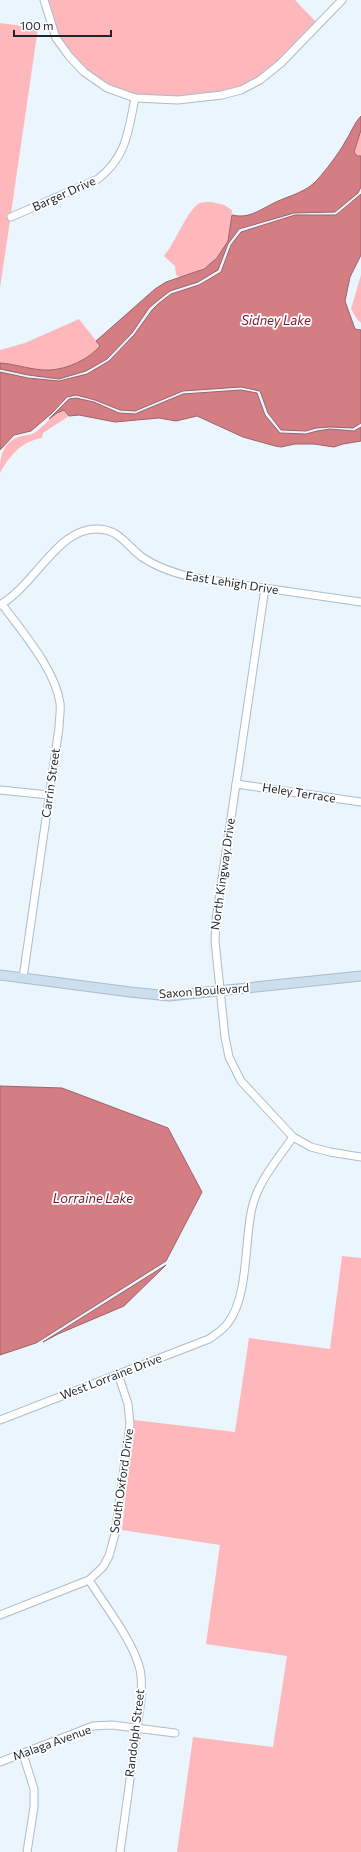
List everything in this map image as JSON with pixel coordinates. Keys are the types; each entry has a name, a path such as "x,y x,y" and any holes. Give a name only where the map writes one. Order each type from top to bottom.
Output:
{"main road":[{"name":"Saxon Boulevard","path":"0,974 157,995 220,991 361,976"}],"street":[{"path":"44,0 56,38 69,56 84,72 107,88 135,98 178,100 222,95 248,87 260,80 281,63 342,0"},
{"name":"Barger Drive","path":"11,217 98,180 110,170 119,158 127,138 135,98"},
{"name":"East Lehigh Drive","path":"1,604 16,592 62,543 76,533 89,529 102,530 114,534 142,557 176,574 361,602"},
{"name":"North Kingway Drive","path":"265,588 214,942 225,1037 229,1057 241,1082 293,1137 311,1147 361,1157"},
{"name":"Carrin Street","path":"1,604 50,672 60,704 59,728 23,978"},
{"name":"Heley Terrace","path":"236,784 361,802"},
{"path":"0,790 49,795"},
{"name":"West Lorraine Drive","path":"0,1420 209,1339 220,1331 228,1323 235,1312 240,1297 252,1208 258,1191 269,1171 293,1137"},
{"name":"South Oxford Drive","path":"89,1580 103,1567 110,1556 115,1534 130,1424 128,1404 118,1374"},
{"path":"0,1615 89,1580"},
{"name":"Randolph Street","path":"89,1580 134,1652 140,1667 142,1679 141,1700 120,1852"},
{"name":"Malaga Avenue","path":"0,1762 93,1726 112,1724 137,1726 175,1733"},
{"path":"23,1754 34,1789 34,1807 27,1852"}],"shaded area":[{"path":"48,0 295,0 316,22 273,67 249,82 234,88 210,93 149,97 123,92 112,87 82,66 66,47 60,37 54,24"},
{"path":"0,23 38,28 11,213 6,215 10,221 0,288"},
{"path":"361,130 361,156 357,156 354,152"},
{"path":"211,202 224,205 232,210 230,235 226,246 216,259 203,269 180,277 176,275 175,266 164,256 194,208 199,203"},
{"path":"361,275 361,323 351,309"},
{"path":"79,319 100,346 84,359 64,368 50,370 0,363 0,350 25,343"},
{"path":"64,410 69,416 43,433 42,438 28,442 17,450 0,473 2,453 11,441 18,437 34,433 55,415"},
{"path":"342,1256 361,1258 361,1852 177,1852 193,1737 273,1747 287,1656 206,1644 220,1545 122,1530 134,1420 235,1432 249,1338 330,1349"}],"water":[{"path":"361,116 361,130 354,152 357,156 361,156 361,187 358,193 335,212 294,213 239,229 228,244 218,270 198,282 170,291 149,308 132,333 107,359 86,371 59,379 28,375 0,369 0,363 37,369 50,370 64,368 90,355 100,346 96,341 155,289 166,282 204,269 217,258 228,241 232,215 243,216 253,214 313,184 335,158"},
{"name":"Sidney Lake","path":"361,194 361,255 350,277 345,301 355,329 361,330 361,423 353,428 330,427 316,428 306,431 281,430 268,413 260,391 241,387 183,391 135,411 120,410 95,400 76,395 67,397 52,413 31,431 14,435 0,450 0,372 28,378 59,381 87,374 109,361 134,335 152,310 171,294 199,285 221,272 231,245 241,232 295,215 336,215"},
{"path":"241,390 257,393 265,415 280,433 306,434 330,429 354,431 361,427 361,441 334,447 314,444 295,444 281,447 243,437 197,416 176,421 159,418 115,422 79,415 69,416 64,410 49,419 69,399 76,398 94,402 119,413 135,414 183,394"},
{"name":"Lorraine Lake","path":"0,1086 62,1088 168,1128 202,1192 166,1261 36,1343 0,1355"},
{"path":"166,1265 124,1306 58,1334 43,1342"}]}
